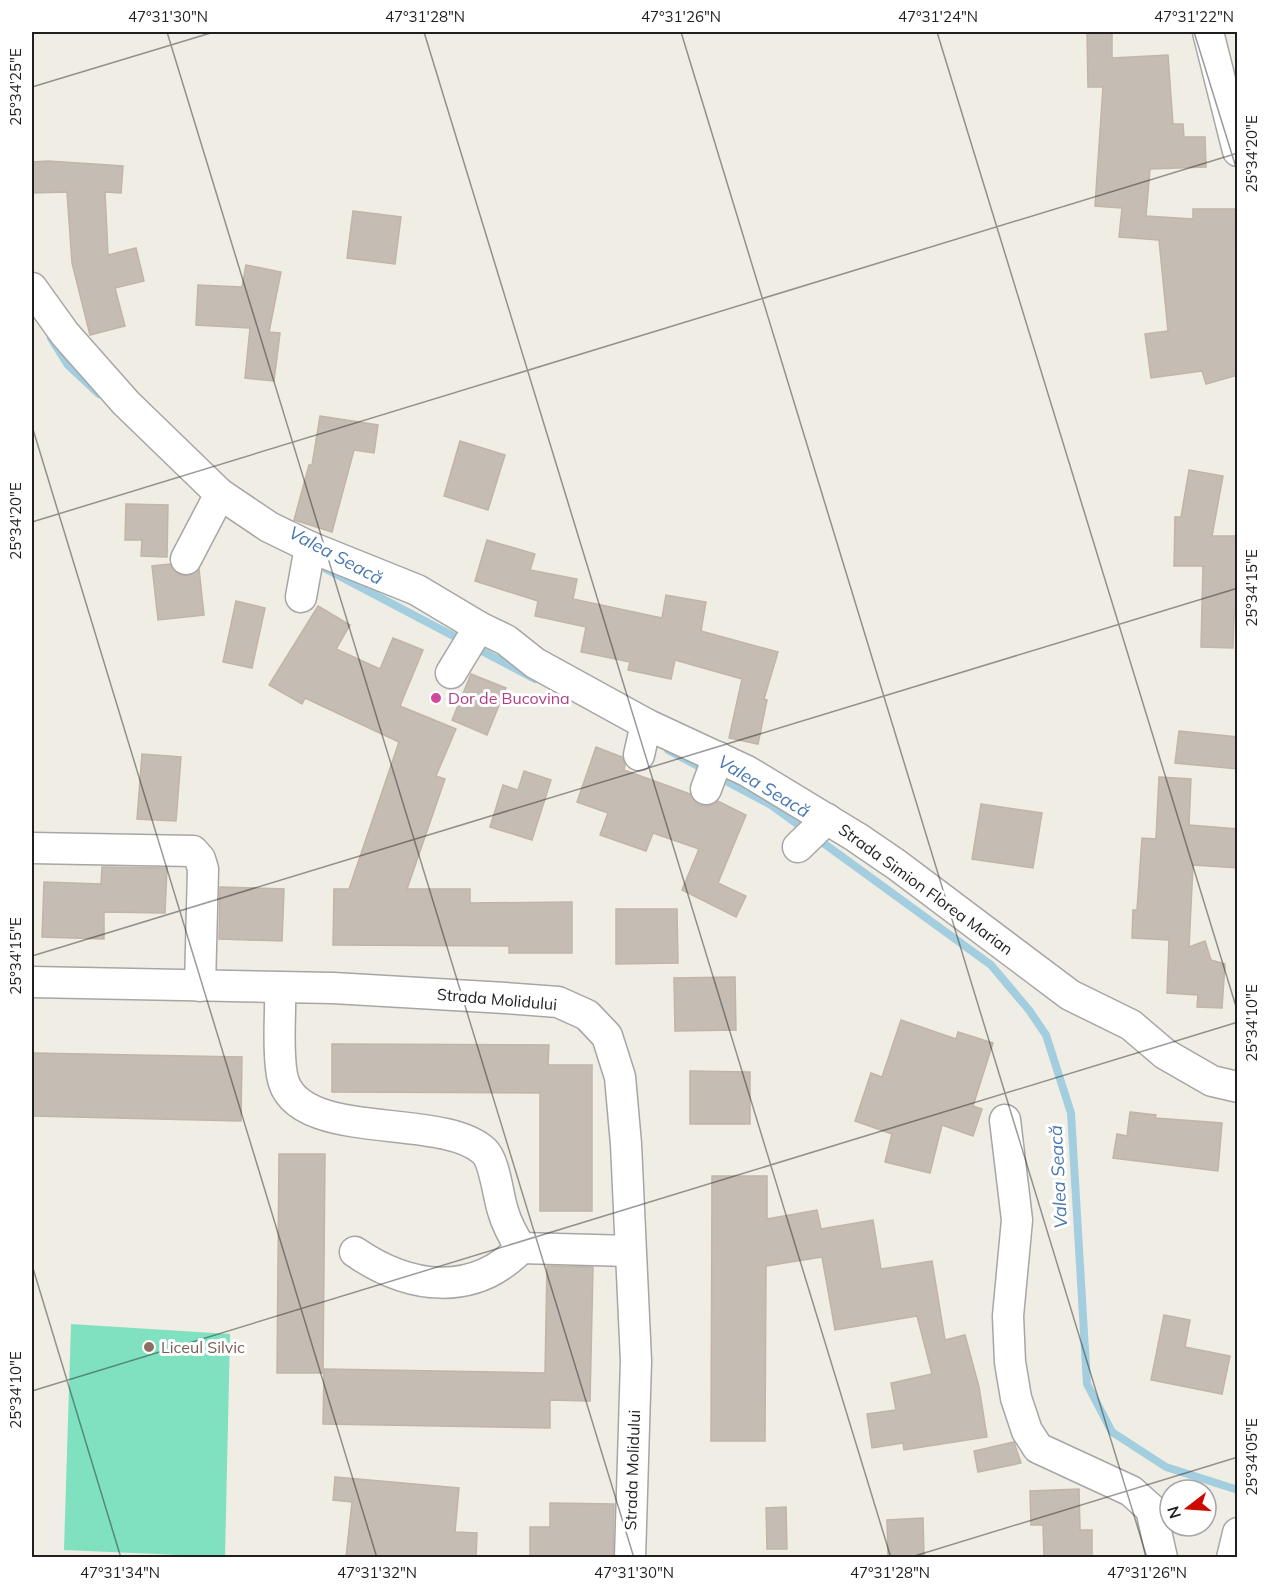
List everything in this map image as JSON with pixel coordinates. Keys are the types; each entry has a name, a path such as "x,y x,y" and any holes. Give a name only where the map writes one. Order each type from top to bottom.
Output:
{"street":[{"path":"1208,32 1238,151"},
{"name":"Strada Simion Florea Marian","path":"32,288 65,334 216,502 310,547 417,590 466,648 506,640 535,663 646,724 718,757 814,832 897,865 1070,995 1131,1025 1165,1054 1212,1081 1238,1086"},
{"path":"186,559 216,502"},
{"path":"301,597 310,547"},
{"path":"639,755 646,724"},
{"path":"706,789 718,757"},
{"path":"32,848 193,851 200,859 203,869 200,986"},
{"name":"Strada Molidului","path":"32,982 333,988 516,998 558,1002 587,1015 607,1036 620,1077 636,1361 630,1557"},
{"path":"280,988 282,1076 289,1093 305,1108 359,1122 445,1133 473,1143 486,1152 509,1230 521,1248"},
{"path":"1005,1120 1017,1221 1008,1316 1010,1362 1016,1398 1027,1431 1038,1448 1131,1491 1151,1509 1162,1557"},
{"path":"356,1252 376,1266 398,1276 450,1284 479,1277 506,1263 521,1248 630,1251"}],"green space":[{"path":"71,1324 230,1334 225,1557 64,1550"}],"building":[{"path":"1087,32 1112,32 1112,58 1168,55 1173,124 1183,124 1184,137 1205,137 1206,167 1150,169 1146,216 1193,219 1193,209 1235,209 1238,375 1206,384 1202,371 1151,378 1145,334 1168,331 1159,240 1119,237 1122,208 1095,206 1103,87 1088,87"},
{"path":"32,162 123,166 121,193 105,192 108,255 136,248 144,281 115,288 125,326 90,335 72,263 67,192 32,193"},
{"path":"353,211 401,217 395,264 347,258"},
{"path":"246,265 281,272 269,332 280,333 274,381 245,378 250,328 196,325 198,285 242,287"},
{"path":"320,416 378,425 374,453 354,450 332,532 294,520 309,465 312,465"},
{"path":"460,441 505,455 488,510 444,496"},
{"path":"1189,470 1223,476 1212,536 1238,536 1238,616 1234,616 1233,648 1201,647 1203,566 1174,566 1175,517 1181,517"},
{"path":"126,504 168,505 167,557 141,556 142,540 125,540"},
{"path":"487,540 535,554 530,570 577,579 573,599 662,618 666,595 706,602 701,631 778,652 764,699 767,700 758,744 729,738 742,679 675,660 671,679 628,670 630,662 581,652 586,627 535,616 538,601 475,581"},
{"path":"170,564 178,574 186,576 199,569 204,615 158,620 152,566"},
{"path":"236,601 265,608 252,668 223,662"},
{"path":"318,606 350,625 336,649 380,669 393,638 423,650 400,706 456,729 436,776 445,779 407,889 470,889 470,903 572,902 572,953 509,953 509,946 333,945 334,889 349,889 399,742 305,698 302,704 269,685"},
{"path":"471,674 506,688 487,735 452,720"},
{"path":"1179,731 1238,737 1238,769 1175,763"},
{"path":"596,747 622,757 624,770 690,794 699,805 709,806 718,801 746,815 718,883 746,896 736,917 682,890 699,849 653,833 646,851 600,835 608,813 577,802"},
{"path":"142,754 181,757 176,821 137,819"},
{"path":"524,771 551,780 532,840 490,827 503,785 518,790"},
{"path":"1159,777 1191,779 1189,825 1238,829 1238,868 1193,865 1189,947 1205,941 1211,960 1225,964 1222,1008 1197,1007 1198,995 1167,993 1169,940 1132,938 1133,910 1137,910 1142,838 1156,839"},
{"path":"981,804 1042,813 1033,868 972,859"},
{"path":"102,867 167,868 165,913 104,912 104,939 42,937 44,882 101,884"},
{"path":"220,887 284,889 282,941 219,939"},
{"path":"616,909 677,909 678,963 616,964"},
{"path":"735,977 736,1030 675,1031 674,978"},
{"path":"901,1020 956,1039 958,1032 993,1043 973,1106 982,1109 973,1136 942,1125 930,1173 885,1162 892,1134 855,1121 871,1073 882,1077"},
{"path":"332,1044 549,1045 548,1065 592,1065 592,1211 540,1211 540,1093 332,1092"},
{"path":"32,1053 242,1057 241,1121 32,1116"},
{"path":"690,1071 750,1072 750,1124 690,1124"},
{"path":"1130,1112 1156,1115 1155,1118 1222,1123 1218,1171 1113,1158 1117,1134 1127,1136"},
{"path":"279,1154 325,1154 323,1373 277,1373"},
{"path":"712,1176 767,1176 767,1219 817,1210 821,1229 873,1220 881,1269 932,1261 945,1340 965,1335 979,1387 987,1437 904,1450 903,1443 872,1448 867,1414 896,1410 891,1383 932,1374 917,1316 835,1330 822,1257 766,1266 765,1441 711,1441"},
{"path":"547,1266 593,1267 590,1401 550,1400 550,1428 323,1424 324,1369 545,1373"},
{"path":"1164,1315 1190,1320 1185,1347 1230,1356 1222,1394 1151,1380"},
{"path":"1014,1442 1021,1463 978,1472 974,1451"},
{"path":"335,1477 459,1488 455,1532 477,1533 476,1557 346,1557 352,1502 333,1500"},
{"path":"1079,1489 1080,1530 1092,1530 1092,1557 1044,1557 1043,1525 1031,1525 1030,1491"},
{"path":"550,1503 614,1504 613,1557 530,1557 530,1527 550,1527"},
{"path":"786,1507 787,1549 767,1549 766,1508"},
{"path":"923,1518 924,1557 888,1557 887,1520"}],"waterway":[{"name":"Valea Seacă","path":"51,338 68,365 99,394"},
{"name":"Valea Seacă","path":"326,569 535,679"},
{"name":"Valea Seacă","path":"668,750 771,805 991,965 1029,1010 1046,1035 1071,1113 1087,1384 1112,1432 1166,1467 1238,1490"}],"place":[{"name":"Dor de Bucovina","path":"436,698"},
{"name":"Liceul Silvic","path":"149,1347"}]}
